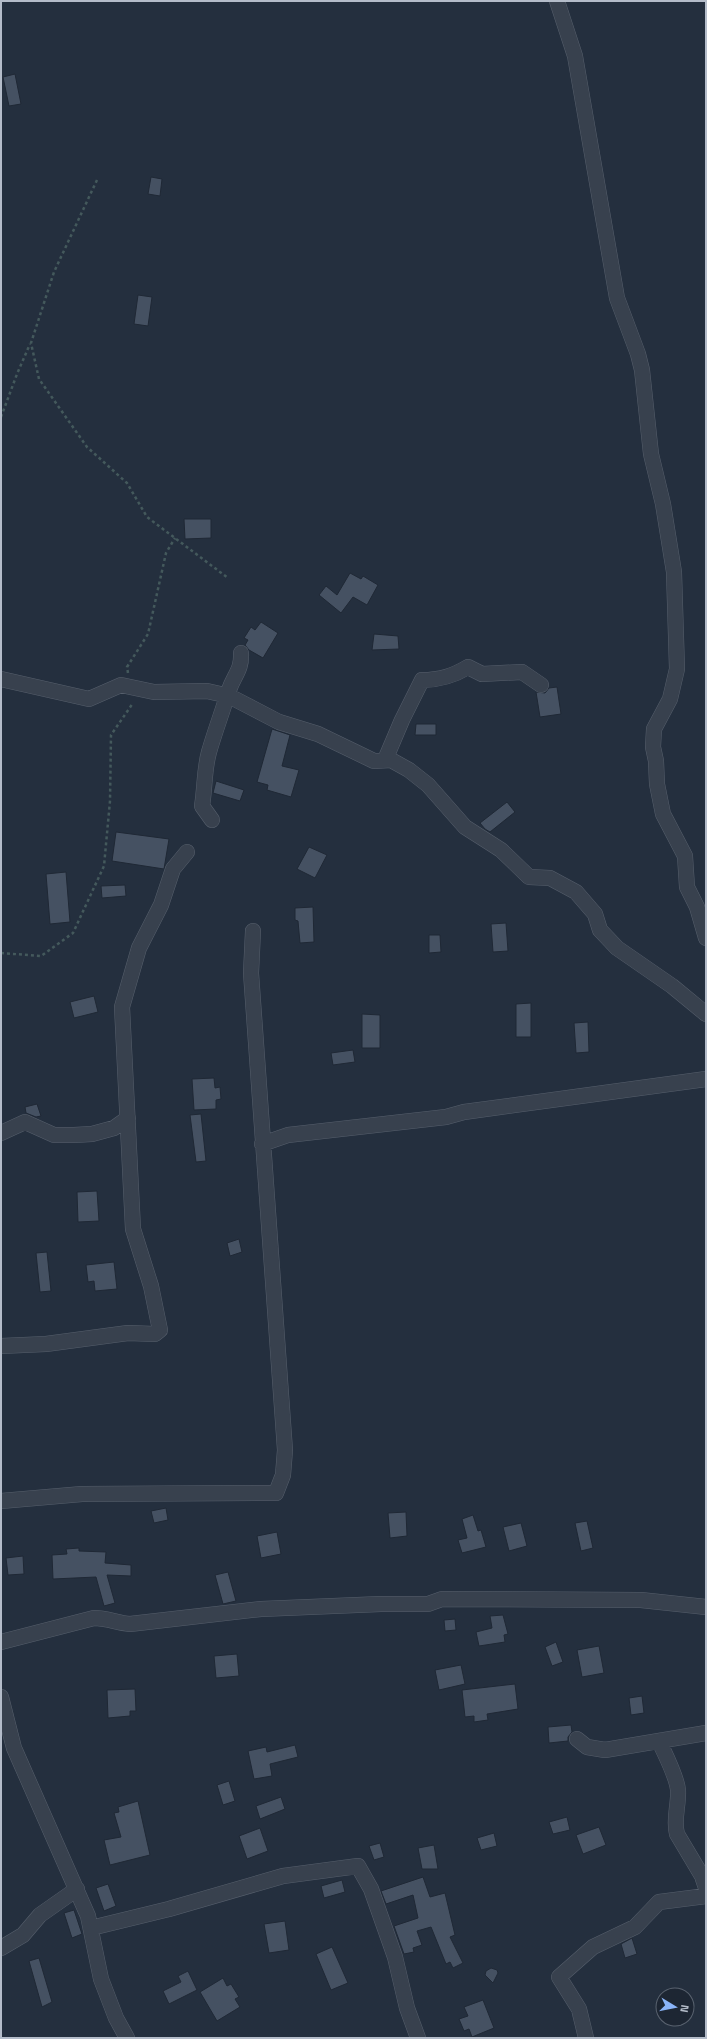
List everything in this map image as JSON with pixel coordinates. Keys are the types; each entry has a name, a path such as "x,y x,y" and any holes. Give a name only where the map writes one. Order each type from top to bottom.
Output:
{"street":[{"path":"557,1 575,56 617,298 638,354 642,370 651,454 663,504 674,572 677,669 670,700 654,729 653,747 656,761 657,784 663,814 685,856 687,887 697,906 706,938"},
{"path":"212,820 202,806 205,790 204,774 209,750 229,696 229,691 242,664 241,653"},
{"path":"386,760 402,720 422,680 436,680 468,667 482,674 522,672 540,684"},
{"path":"1,679 89,699 121,685 154,692 207,690 229,696 278,722 318,734 374,761 391,760 418,777 464,827 501,850 529,877 550,878 576,892 595,914 600,930 617,948 672,986 706,1014"},
{"path":"1,1346 46,1344 128,1333 155,1334 159,1332 160,1325 151,1286 133,1229 122,1007 138,948 161,905 173,869 188,852"},
{"path":"1,1501 82,1494 276,1493 282,1474 285,1450 250,973 252,931"},
{"path":"262,1144 288,1135 446,1117 464,1112 706,1079"},
{"path":"1,1133 25,1122 54,1135 92,1134 114,1128 128,1118"},
{"path":"1,1642 94,1618 104,1618 120,1623 130,1624 261,1609 368,1604 428,1604 442,1599 641,1600 706,1607"},
{"path":"1,1697 14,1748 88,1916 101,1979 116,2018 127,2038"},
{"path":"577,1739 587,1748 605,1750 706,1733"},
{"path":"659,1741 677,1782 678,1798 675,1827 677,1834 702,1876 706,1888"},
{"path":"91,1928 169,1909 283,1876 358,1866 371,1889 395,1957 406,2008 418,2038"},
{"path":"1,1948 23,1936 40,1915 77,1889"},
{"path":"586,2038 579,2009 559,1977 593,1947 635,1927 659,1902 706,1896"}],"path":[{"path":"1,417 17,374 31,344 54,272 98,180"},
{"path":"31,344 39,380 87,447 127,483 147,517 228,578"},
{"path":"1,953 41,956 73,933 104,866 110,801 111,735 134,701 127,667 148,634 166,553 175,538"}],"building":[{"path":"15,74 21,104 9,106 3,77"},
{"path":"151,177 162,179 160,196 148,194"},
{"path":"138,295 152,297 148,326 134,324"},
{"path":"184,519 211,519 211,538 185,539"},
{"path":"350,573 361,579 363,576 378,585 367,605 353,597 341,613 319,595 326,586 337,595"},
{"path":"261,622 278,633 263,658 249,650 245,645 248,640 244,638 251,627 255,630"},
{"path":"374,634 398,636 399,649 372,650"},
{"path":"557,687 561,714 540,717 536,692 545,693 549,688"},
{"path":"416,724 436,724 436,735 415,735"},
{"path":"272,729 290,735 282,766 299,770 291,797 267,790 268,785 257,782"},
{"path":"216,781 244,790 240,801 213,793"},
{"path":"507,802 515,812 490,832 485,829 480,823"},
{"path":"116,832 169,839 164,869 112,861"},
{"path":"309,847 327,855 315,878 297,869"},
{"path":"66,872 70,922 50,924 46,874"},
{"path":"125,885 126,896 102,898 101,886"},
{"path":"313,907 314,942 300,943 298,921 295,920 295,908"},
{"path":"506,923 508,951 493,952 491,924"},
{"path":"429,935 440,935 441,952 429,953"},
{"path":"94,996 98,1012 74,1018 70,1002"},
{"path":"531,1003 531,1037 516,1037 516,1004"},
{"path":"362,1014 380,1015 380,1048 362,1048"},
{"path":"588,1022 589,1052 576,1053 574,1023"},
{"path":"353,1050 355,1062 333,1065 331,1053"},
{"path":"214,1078 215,1088 220,1087 221,1099 216,1100 216,1109 194,1110 192,1079"},
{"path":"37,1104 41,1116 36,1117 26,1113 25,1107"},
{"path":"201,1114 206,1161 196,1162 190,1115"},
{"path":"97,1191 99,1221 78,1222 77,1192"},
{"path":"239,1239 242,1252 230,1256 227,1243"},
{"path":"47,1252 51,1291 40,1292 36,1253"},
{"path":"114,1262 117,1289 95,1291 94,1281 88,1282 86,1265"},
{"path":"166,1508 168,1520 154,1523 151,1511"},
{"path":"406,1512 407,1536 390,1538 388,1513"},
{"path":"473,1515 478,1531 481,1530 486,1547 462,1553 458,1540 467,1538 462,1519"},
{"path":"587,1521 593,1548 581,1551 575,1523"},
{"path":"521,1523 527,1546 509,1551 503,1527"},
{"path":"277,1532 281,1554 261,1558 257,1536"},
{"path":"79,1548 79,1551 106,1552 105,1563 131,1565 131,1576 107,1575 115,1603 104,1606 96,1577 53,1579 52,1555 67,1554 66,1549"},
{"path":"23,1556 24,1574 8,1575 6,1558"},
{"path":"228,1572 236,1601 223,1604 215,1575"},
{"path":"503,1615 508,1634 504,1635 505,1642 479,1646 476,1632 492,1628 490,1616"},
{"path":"455,1619 456,1630 445,1631 444,1620"},
{"path":"556,1642 563,1662 552,1666 545,1647"},
{"path":"599,1646 604,1673 582,1677 577,1650"},
{"path":"237,1654 239,1676 216,1678 214,1656"},
{"path":"461,1665 465,1684 439,1690 435,1670"},
{"path":"515,1684 518,1709 487,1714 488,1720 474,1722 474,1716 465,1717 462,1690"},
{"path":"135,1689 136,1711 130,1711 130,1716 108,1718 107,1690"},
{"path":"642,1696 644,1713 631,1715 629,1698"},
{"path":"571,1725 572,1732 568,1737 568,1741 549,1743 548,1727"},
{"path":"295,1745 298,1757 270,1764 272,1776 254,1779 248,1751 266,1747 267,1752"},
{"path":"229,1781 235,1801 223,1805 217,1785"},
{"path":"281,1797 285,1809 260,1819 256,1806"},
{"path":"138,1801 150,1855 110,1865 104,1840 121,1837 114,1813 119,1812 118,1807"},
{"path":"567,1817 570,1830 553,1834 549,1822"},
{"path":"599,1827 606,1845 583,1854 576,1835"},
{"path":"260,1828 268,1851 247,1859 239,1836"},
{"path":"494,1833 497,1846 481,1850 477,1838"},
{"path":"380,1843 384,1857 374,1860 369,1846"},
{"path":"434,1845 438,1869 422,1869 418,1848"},
{"path":"423,1877 430,1897 445,1893 455,1935 450,1937 463,1963 453,1968 450,1962 446,1964 431,1927 417,1931 422,1945 413,1948 414,1952 404,1954 394,1926 418,1918 413,1895 386,1904 381,1891"},
{"path":"342,1880 345,1892 324,1898 321,1886"},
{"path":"108,1884 116,1906 104,1911 96,1888"},
{"path":"74,1910 82,1934 72,1938 64,1913"},
{"path":"285,1921 289,1950 269,1953 264,1924"},
{"path":"632,1938 637,1954 625,1958 621,1944"},
{"path":"332,1947 348,1983 331,1990 316,1954"},
{"path":"39,1958 52,2002 42,2007 29,1961"},
{"path":"491,1968 497,1970 498,1973 493,1983 485,1975 486,1971"},
{"path":"188,1971 197,1990 169,2004 163,1991 181,1982 178,1976"},
{"path":"223,1978 227,1986 231,1984 239,1997 235,1999 240,2007 217,2021 200,1992"},
{"path":"483,2000 494,2028 472,2037 469,2029 464,2031 459,2019 468,2016 464,2007"}]}
